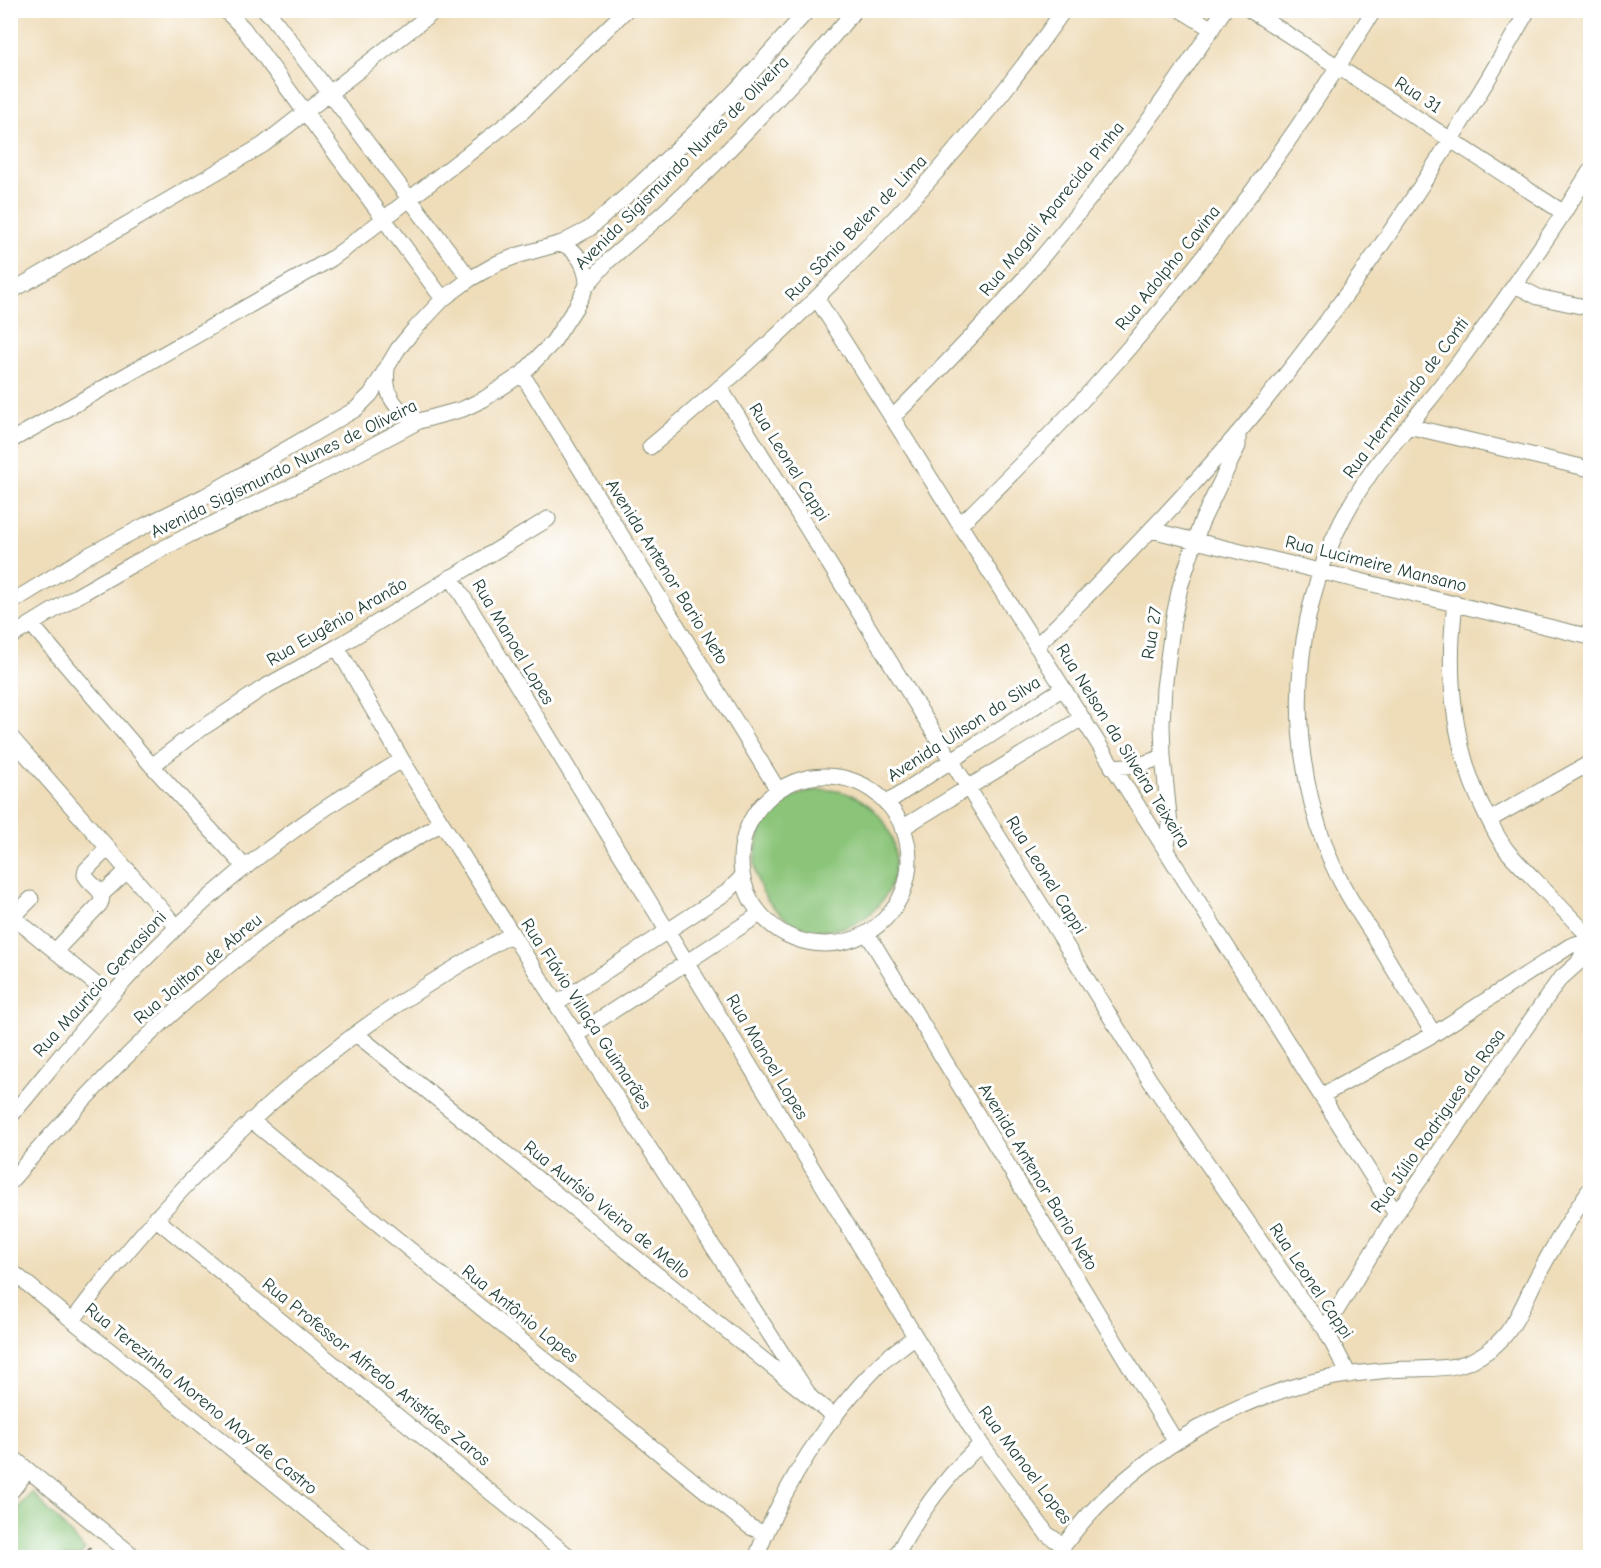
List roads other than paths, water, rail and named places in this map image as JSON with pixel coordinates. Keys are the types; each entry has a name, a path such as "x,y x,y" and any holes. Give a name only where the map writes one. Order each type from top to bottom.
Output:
{"street":[{"path":"225,10 243,28 443,299"},
{"path":"265,10 470,279"},
{"path":"10,292 263,145 436,10"},
{"path":"10,441 331,259 521,113 626,10"},
{"name":"Avenida Sigismundo Nunes de Oliveira","path":"10,603 87,556 214,491 356,409 371,393 412,332 443,299 470,279 498,263 562,243 589,229 641,183 740,86 808,10"},
{"name":"Avenida Sigismundo Nunes de Oliveira","path":"10,637 133,564 190,534 317,475 419,421 463,409 484,399 522,374 553,342 577,305 586,285 608,261 712,167 808,66 855,10"},
{"name":"Rua Sônia Belen de Lima","path":"650,447 720,388 817,299 870,246 968,136 1064,10"},
{"path":"1181,10 1212,29"},
{"name":"Rua Magali Aparecida Pinha","path":"892,417 977,330 1050,248 1145,126 1224,10"},
{"name":"Rua 31","path":"1250,10 1564,213"},
{"name":"Rua Adolpho Cavina","path":"960,525 1065,419 1163,307 1255,189 1374,10"},
{"path":"1036,646 1151,530 1238,433 1310,344 1359,279 1452,140 1528,10"},
{"name":"Rua Hermelindo de Conti","path":"1434,1034 1342,885 1322,838 1310,800 1300,740 1299,679 1302,648 1321,571 1352,501 1388,450 1456,366 1515,285 1590,171"},
{"path":"562,243 582,261 586,285"},
{"path":"1515,285 1538,297 1590,308"},
{"name":"Rua Nelson da Silveira Teixeira","path":"817,299 1396,1214"},
{"path":"387,369 387,390 392,400 403,414 419,421"},
{"name":"Avenida Antenor Bario Neto","path":"522,374 778,790"},
{"name":"Rua Leonel Cappi","path":"720,388 1149,1079 1300,1298 1325,1329 1349,1375"},
{"path":"1408,426 1590,469"},
{"name":"Rua 27","path":"1166,852 1170,825 1162,723 1168,654 1180,587 1201,523 1238,446 1238,433"},
{"name":"Rua Eugênio Aranão","path":"152,766 189,737 263,688 337,647 548,519"},
{"name":"Rua Lucimeire Mansano","path":"1151,530 1590,637"},
{"name":"Rua Manoel Lopes","path":"451,577 981,1444 1059,1552"},
{"path":"1321,1096 1434,1034 1570,945 1590,939 1507,851 1489,820 1470,776 1455,721 1451,692 1451,633 1455,603"},
{"path":"31,624 152,766 245,867"},
{"name":"Rua Flávio Villaça Guimarães","path":"337,647 402,760 556,1004 811,1398"},
{"name":"Avenida Uilson da Silva","path":"886,803 1063,688"},
{"path":"902,828 1082,718"},
{"path":"10,735 177,927"},
{"path":"1112,767 1139,765 1163,757"},
{"name":"Rua Mauricio Gervasioni","path":"10,1117 126,980 177,927 245,867 290,832 326,806 402,760"},
{"path":"1489,820 1590,763"},
{"path":"819,777 834,777 862,785 886,803 896,815 902,828 909,858 904,887 898,901 879,924 854,939 839,943 809,943 782,932 760,914 749,897 740,863 741,849 747,829 757,810 767,799 791,783 819,777"},
{"name":"Rua Jailton de Abreu","path":"10,1182 50,1135 116,1066 212,979 256,944 346,880 442,823"},
{"path":"55,951 103,899 102,894 85,875 86,870 108,848"},
{"path":"102,894 128,870"},
{"path":"556,1004 727,892 742,877"},
{"path":"31,899 12,918 103,990"},
{"path":"576,1035 760,914"},
{"name":"Avenida Antenor Bario Neto","path":"867,933 1176,1442"},
{"path":"73,1320 155,1218 251,1120 356,1034 432,981 512,934"},
{"name":"Rua Júlio Rodrigues da Rosa","path":"1325,1329 1396,1214 1559,980 1578,963 1590,939"},
{"name":"Rua Aurísio Vieira de Mello","path":"356,1034 835,1417"},
{"name":"Rua Antônio Lopes","path":"251,1120 750,1527 766,1534"},
{"path":"1059,1552 1097,1506 1122,1483 1176,1442 1202,1426 1259,1399 1308,1384 1349,1375 1442,1369 1465,1363 1490,1350 1513,1326 1555,1244 1590,1189"},
{"name":"Rua Professor Alfredo Aristídes Zaros","path":"155,1218 571,1557"},
{"name":"Rua Terezinha Moreno May de Castro","path":"10,1270 367,1557"},
{"path":"756,1557 789,1489 847,1400 881,1364 915,1336"},
{"path":"895,1557 940,1487 961,1462 981,1444"},
{"path":"10,1455 136,1557"},
{"path":"10,1493 28,1470"}]}
